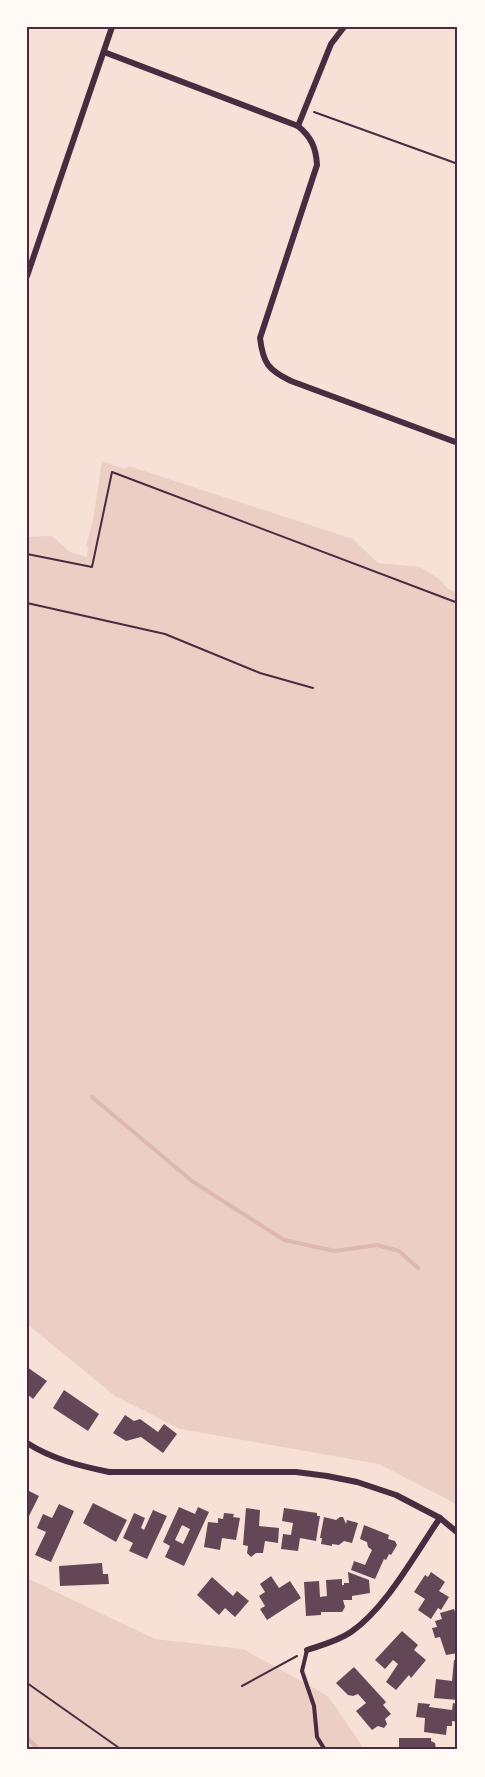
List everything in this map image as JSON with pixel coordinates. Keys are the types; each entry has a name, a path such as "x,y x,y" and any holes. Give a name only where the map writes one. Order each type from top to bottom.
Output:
{"street":[{"path":"27,276 112,27"},
{"path":"298,126 331,44 345,27"},
{"path":"104,52 298,126 312,141 316,151 317,165 260,338 262,353 267,365 277,374 291,381 458,443"},
{"path":"27,1443 62,1460 110,1472 296,1472 357,1482 396,1495 440,1518 458,1533"},
{"path":"308,1650 338,1640 378,1609 440,1518"}],"lane":[{"path":"308,1650 302,1671 314,1706 317,1737 325,1750"}],"path":[{"path":"305,109 458,164"},
{"path":"27,554 92,567 112,472 458,603"},
{"path":"27,603 165,634 260,673 313,688"},
{"path":"242,1686 308,1650"},
{"path":"27,1683 122,1750"}],"shaded area":[{"path":"102,461 125,469 129,466 353,539 378,563 420,567 439,579 448,589 458,593 458,1505 379,1464 180,1429 115,1396 27,1324 27,537 52,536 70,552 87,557 88,547 86,546 93,520"},
{"path":"27,1578 155,1639 243,1649 328,1696 365,1750 27,1750"}],"building":[{"path":"27,1367 47,1381 33,1399 27,1394"},
{"path":"64,1390 99,1414 88,1431 53,1408"},
{"path":"125,1415 134,1421 140,1419 158,1432 164,1424 177,1434 163,1453 141,1437 126,1441 113,1433"},
{"path":"27,1490 39,1496 29,1516 27,1515"},
{"path":"93,1503 127,1520 116,1542 83,1523"},
{"path":"59,1504 74,1511 51,1562 35,1555 46,1532 37,1528 43,1514 52,1518"},
{"path":"179,1507 195,1514 198,1507 209,1512 184,1566 165,1557 170,1546 163,1542","holes":["182,1525 190,1529 183,1544 175,1540"]},
{"path":"246,1508 260,1510 259,1526 279,1528 278,1543 265,1541 263,1553 256,1553 251,1557 247,1553 248,1546 243,1545"},
{"path":"284,1508 317,1513 317,1516 320,1516 316,1541 300,1538 298,1551 281,1549 283,1534 291,1535 293,1523 282,1521"},
{"path":"153,1510 167,1516 147,1559 129,1551 133,1543 123,1538 134,1513 145,1518 141,1528 144,1530"},
{"path":"224,1513 234,1514 233,1517 240,1518 236,1540 222,1538 220,1550 204,1547 208,1522 218,1523 218,1518 223,1519"},
{"path":"324,1517 336,1520 343,1517 346,1524 347,1520 358,1523 352,1543 344,1541 339,1545 332,1544 332,1546 321,1544"},
{"path":"364,1525 389,1535 388,1539 395,1541 397,1545 391,1555 389,1554 386,1560 384,1559 375,1579 351,1570 354,1561 365,1565 372,1550 368,1547 367,1542 360,1539"},
{"path":"102,1563 103,1574 108,1574 109,1584 60,1586 59,1566"},
{"path":"348,1572 369,1580 370,1593 352,1596 352,1600 343,1600 345,1607 342,1612 321,1612 321,1615 306,1616 304,1582 319,1581 320,1597 327,1596 326,1580 342,1579 342,1585 344,1585 344,1583 349,1583"},
{"path":"431,1572 445,1582 439,1591 449,1597 441,1610 438,1608 431,1619 418,1610 425,1599 414,1592 425,1575 428,1577"},
{"path":"271,1576 279,1588 290,1581 301,1598 267,1620 260,1609 265,1606 259,1596 265,1592 260,1584"},
{"path":"212,1577 233,1596 237,1591 249,1601 235,1617 225,1608 219,1615 197,1595"},
{"path":"454,1609 458,1621 458,1653 446,1655 440,1637 435,1638 432,1628 437,1627 435,1621 442,1619 440,1613"},
{"path":"402,1631 418,1645 414,1650 426,1660 411,1678 409,1675 396,1690 386,1682 398,1664 393,1660 385,1669 375,1660"},
{"path":"454,1660 458,1660 458,1700 434,1698 436,1679 452,1681"},
{"path":"354,1667 386,1702 383,1705 391,1714 385,1719 387,1724 384,1728 378,1726 372,1730 356,1711 366,1703 358,1694 348,1695 336,1683"},
{"path":"418,1703 452,1710 453,1703 458,1704 458,1722 452,1721 452,1726 447,1726 446,1735 424,1732 425,1718 416,1717"},
{"path":"399,1738 431,1738 436,1750 399,1750"}],"waterway":[{"path":"92,1097 192,1181 284,1240 335,1251 377,1245 399,1251 418,1268"},
{"path":"27,1738 40,1750"}]}
